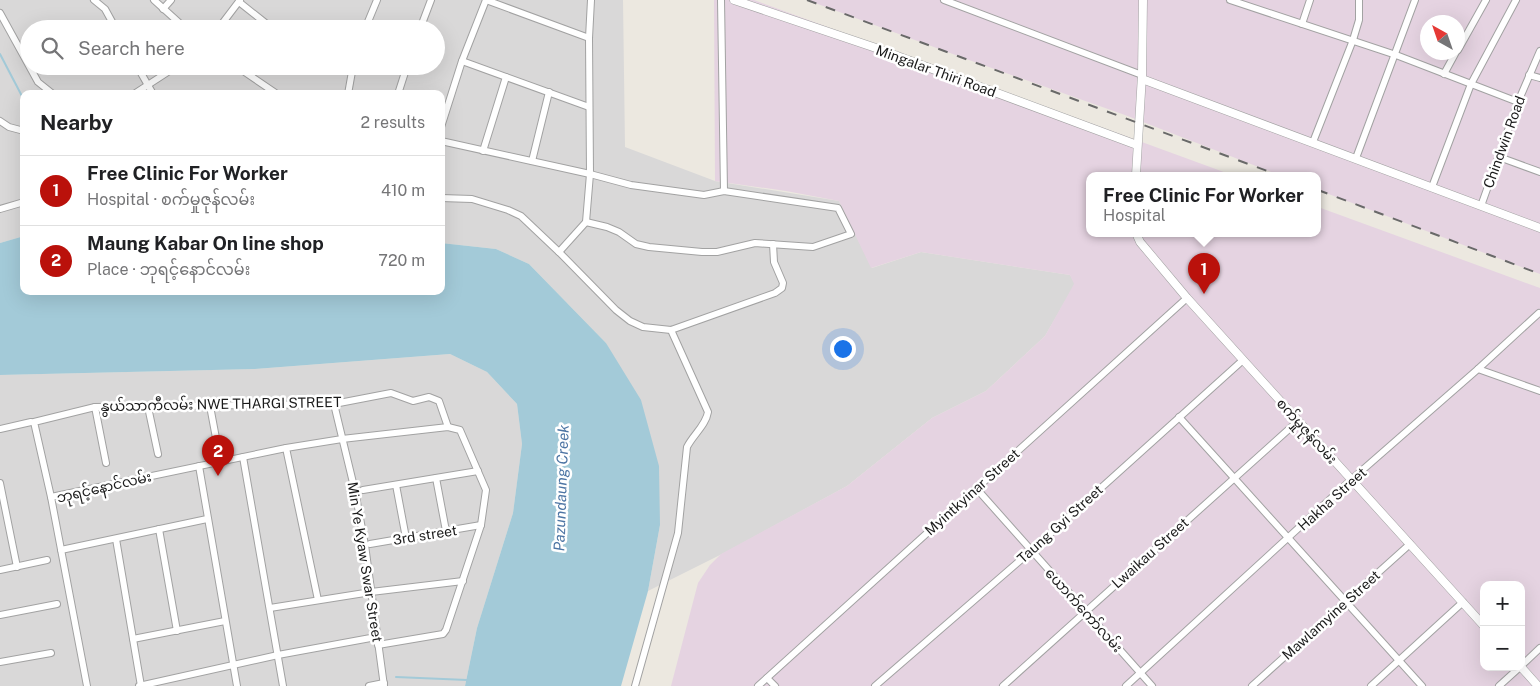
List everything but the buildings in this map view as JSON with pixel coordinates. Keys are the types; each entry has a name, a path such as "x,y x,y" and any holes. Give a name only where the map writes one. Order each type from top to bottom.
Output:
{"street":[{"path":"94,0 105,9 111,20"},
{"path":"154,0 176,20"},
{"path":"164,9 171,0"},
{"path":"369,20 378,0"},
{"path":"423,20 431,0"},
{"path":"445,114 462,61 486,0 589,38"},
{"path":"559,252 586,222 590,174 589,38 591,0"},
{"path":"721,0 724,191"},
{"name":"Mingalar Thiri Road","path":"734,0 873,47 1137,145"},
{"path":"944,0 1540,228"},
{"path":"1136,172 1142,77 1143,0"},
{"path":"1230,0 1252,4 1302,24 1396,55 1518,102"},
{"path":"1302,24 1310,0"},
{"path":"1313,142 1353,40 1359,20 1359,0"},
{"path":"1356,158 1415,0"},
{"path":"1465,37 1486,0"},
{"path":"1432,187 1471,84 1516,0"},
{"path":"225,20 240,1 262,20"},
{"path":"0,13 20,49"},
{"name":"Chindwin Road","path":"1481,206 1518,102 1540,51"},
{"path":"1444,74 1452,60"},
{"path":"462,61 589,107"},
{"path":"34,75 38,82 48,90"},
{"path":"142,75 151,90"},
{"path":"140,90 164,75"},
{"path":"249,75 271,90"},
{"path":"349,90 351,75"},
{"path":"399,90 403,75"},
{"path":"1529,75 1540,78"},
{"path":"484,151 506,77"},
{"path":"532,161 549,92"},
{"path":"0,121 20,129"},
{"path":"0,128 9,126"},
{"path":"445,142 631,185 704,195 724,191 838,208 851,234 813,247 755,243 717,252 650,247 636,244 619,232 586,222"},
{"path":"1499,157 1540,172"},
{"path":"445,198 472,199 521,216 616,310 630,321 643,327 671,330 775,293 782,288 782,283 774,262 773,244"},
{"path":"0,209 20,203"},
{"name":"စက်မှုဇုန်လမ်း","path":"1138,237 1187,298 1480,621"},
{"name":"Myintkyinar Street","path":"758,686 1187,298"},
{"name":"Hakha Street","path":"1126,686 1351,480 1539,313"},
{"path":"635,686 678,533 687,447 690,440 707,419 708,412 671,330"},
{"name":"Taung Gyi Street","path":"876,686 1031,551 1243,360"},
{"path":"1478,369 1540,392"},
{"name":"နွယ်သာကီလမ်း NWE THARGI STREET","path":"0,429 95,407 334,404 391,393 413,401 429,397 440,403 448,426"},
{"name":"Min Ye Kyaw Swar Street","path":"334,404 355,491 384,685"},
{"path":"210,406 216,438"},
{"path":"95,407 106,463"},
{"path":"148,407 158,454"},
{"path":"1179,417 1422,686"},
{"name":"Lwaikau Street","path":"1003,686 1298,421"},
{"path":"33,422 50,496"},
{"path":"378,645 445,633 463,581 480,525 486,490 460,430 448,426"},
{"name":"ဘုရင့်နောင်လမ်း","path":"87,686 50,496 286,448 448,426"},
{"path":"286,448 318,600"},
{"path":"243,457 283,686"},
{"path":"199,466 237,686"},
{"path":"363,490 478,471"},
{"path":"436,478 446,531"},
{"path":"0,483 17,567"},
{"path":"396,485 406,538"},
{"name":"ယောက်ကော်လမ်း","path":"976,488 1152,686"},
{"path":"60,550 207,519"},
{"name":"3rd street","path":"370,544 480,525"},
{"path":"159,530 177,631"},
{"path":"116,539 141,686 278,655 376,637"},
{"name":"Mawlamyine Street","path":"1252,686 1410,544"},
{"path":"0,570 47,560"},
{"path":"270,608 371,592 463,581"},
{"path":"1371,686 1463,602"},
{"path":"0,615 57,604"},
{"path":"133,639 225,621"},
{"path":"1525,662 1540,648"},
{"path":"0,662 51,653"},
{"path":"1499,686 1516,671"},
{"path":"1524,671 1538,686"},
{"path":"767,678 775,686"},
{"path":"369,686 384,685"}],"shaded area":[{"path":"0,0 623,0 625,147 715,181 839,201 872,268 921,252 1070,275 1075,284 1045,336 986,391 932,418 847,486 726,552 648,591 660,525 606,343 529,264 496,249 445,243 445,90 20,90 20,237 0,243"},
{"path":"714,0 754,0 1224,172 1086,172 1086,237 1321,237 1321,208 1540,288 1540,686 671,686 698,583 710,565 721,554 847,486 932,418 986,391 1045,336 1074,284 1070,275 921,252 871,268 839,201 715,181"},
{"path":"807,0 1540,0 1540,274 1321,191 1321,172 1271,172 1125,115"},
{"path":"450,354 487,372 517,404 522,444 513,513 477,628 465,686 0,686 0,375 255,369"}],"water":[{"name":"Pazundaung Creek","path":"20,237 20,295 445,295 445,243 496,249 529,264 606,343 641,400 659,466 660,525 648,591 621,686 465,686 477,628 513,513 522,444 517,404 487,372 450,354 255,369 0,375 0,243"}],"waterway":[{"path":"0,54 20,92"},
{"path":"396,677 467,680"}],"railway":[{"path":"807,0 1270,172"},
{"path":"1321,191 1540,274"}],"place":[{"name":"Free Clinic For Worker","path":"1204,294"},
{"name":"Maung Kabar On line shop","path":"218,476"}]}
